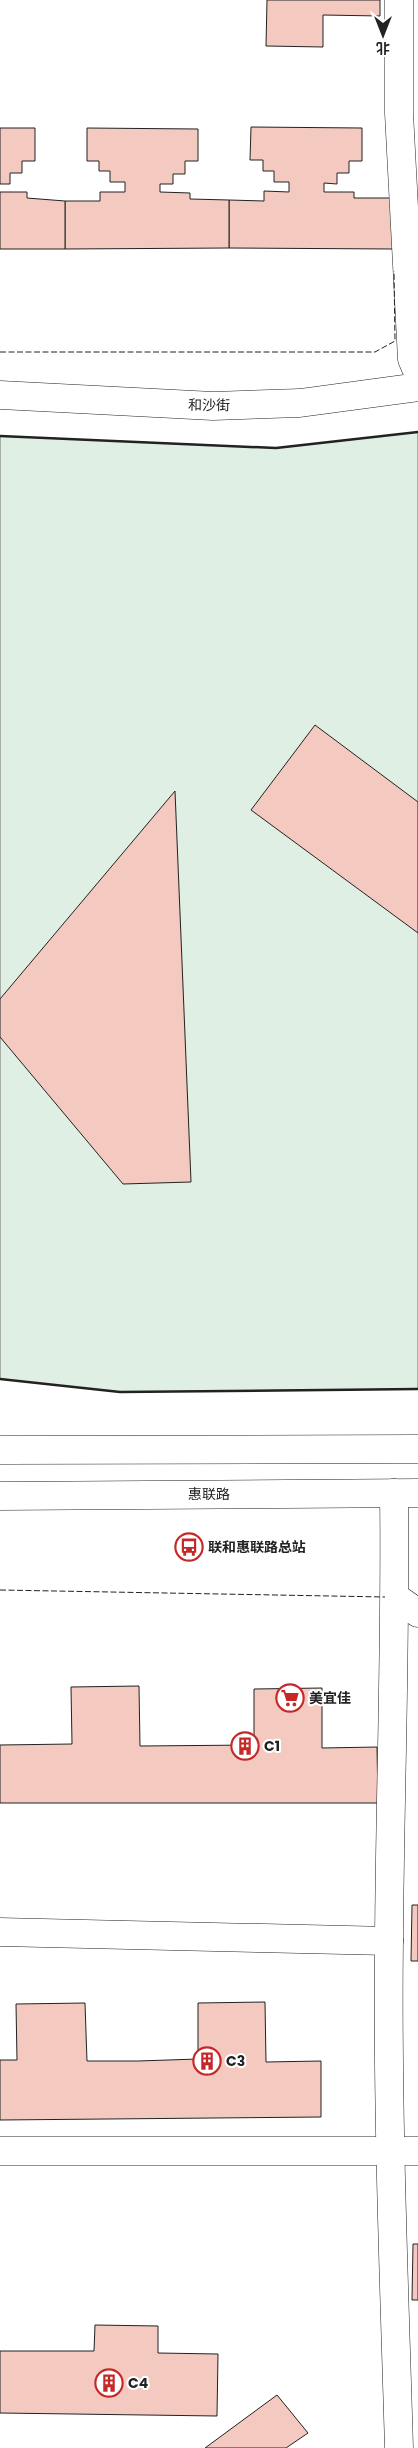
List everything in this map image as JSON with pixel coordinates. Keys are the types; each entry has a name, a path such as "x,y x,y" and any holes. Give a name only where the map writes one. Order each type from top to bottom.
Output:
{"street":[{"path":"399,0 400,133 412,359 418,373"},
{"name":"和沙街","path":"0,396 213,406 300,403 418,387"},
{"path":"0,1450 418,1449"},
{"path":"399,2448 390,2152 389,1941 395,1597 406,1493"},
{"name":"惠联路","path":"0,1496 406,1493"},
{"path":"395,1597 418,1614"},
{"path":"0,1932 389,1941"},
{"path":"0,2151 418,2152"}],"green space":[{"path":"418,432 418,1389 120,1392 0,1379 0,436 276,448"}],"building":[{"path":"267,0 380,0 380,16 323,15 323,47 266,46"},
{"path":"251,127 362,128 362,161 349,161 349,173 337,173 337,184 324,183 324,192 354,192 354,198 393,198 393,249 229,248 229,200 264,201 264,191 289,192 289,182 274,182 274,171 263,171 263,160 250,160"},
{"path":"0,128 35,128 35,161 22,161 22,173 10,173 10,184 0,184"},
{"path":"87,128 198,129 198,161 185,161 185,174 173,174 173,184 160,184 160,192 190,193 190,199 229,200 229,248 65,249 65,201 100,201 100,192 125,192 125,182 110,182 110,171 99,171 99,161 87,161"},
{"path":"0,192 27,192 27,198 65,201 65,249 0,249"},
{"path":"315,725 418,802 418,933 251,810"},
{"path":"175,791 191,1182 123,1184 0,1037 0,999"},
{"name":"C1","path":"139,1686 140,1746 254,1745 254,1689 322,1688 322,1748 377,1747 378,1803 0,1803 0,1745 72,1744 71,1687"},
{"path":"412,1905 418,1905 418,1961 411,1961"},
{"name":"C3","path":"265,2002 266,2062 321,2061 321,2117 0,2120 0,2060 17,2060 16,2004 85,2003 87,2061 138,2061 198,2059 198,2003"},
{"path":"413,2244 418,2244 418,2300 412,2300"},
{"name":"C4","path":"95,2325 158,2326 158,2353 218,2354 217,2416 0,2413 0,2351 94,2351"},
{"path":"277,2395 308,2433 286,2448 205,2448"}],"fence":[{"path":"0,352 375,352 395,341 394,271"},
{"path":"0,1590 385,1597"}],"wall":[{"path":"0,436 276,448 418,432"},
{"path":"0,1379 120,1392 418,1389"}],"place":[{"name":"联和惠联路总站","path":"189,1547"},
{"name":"美宜佳","path":"290,1698"},
{"name":"C1","path":"245,1746"},
{"name":"C3","path":"207,2061"},
{"name":"C4","path":"109,2383"}]}
